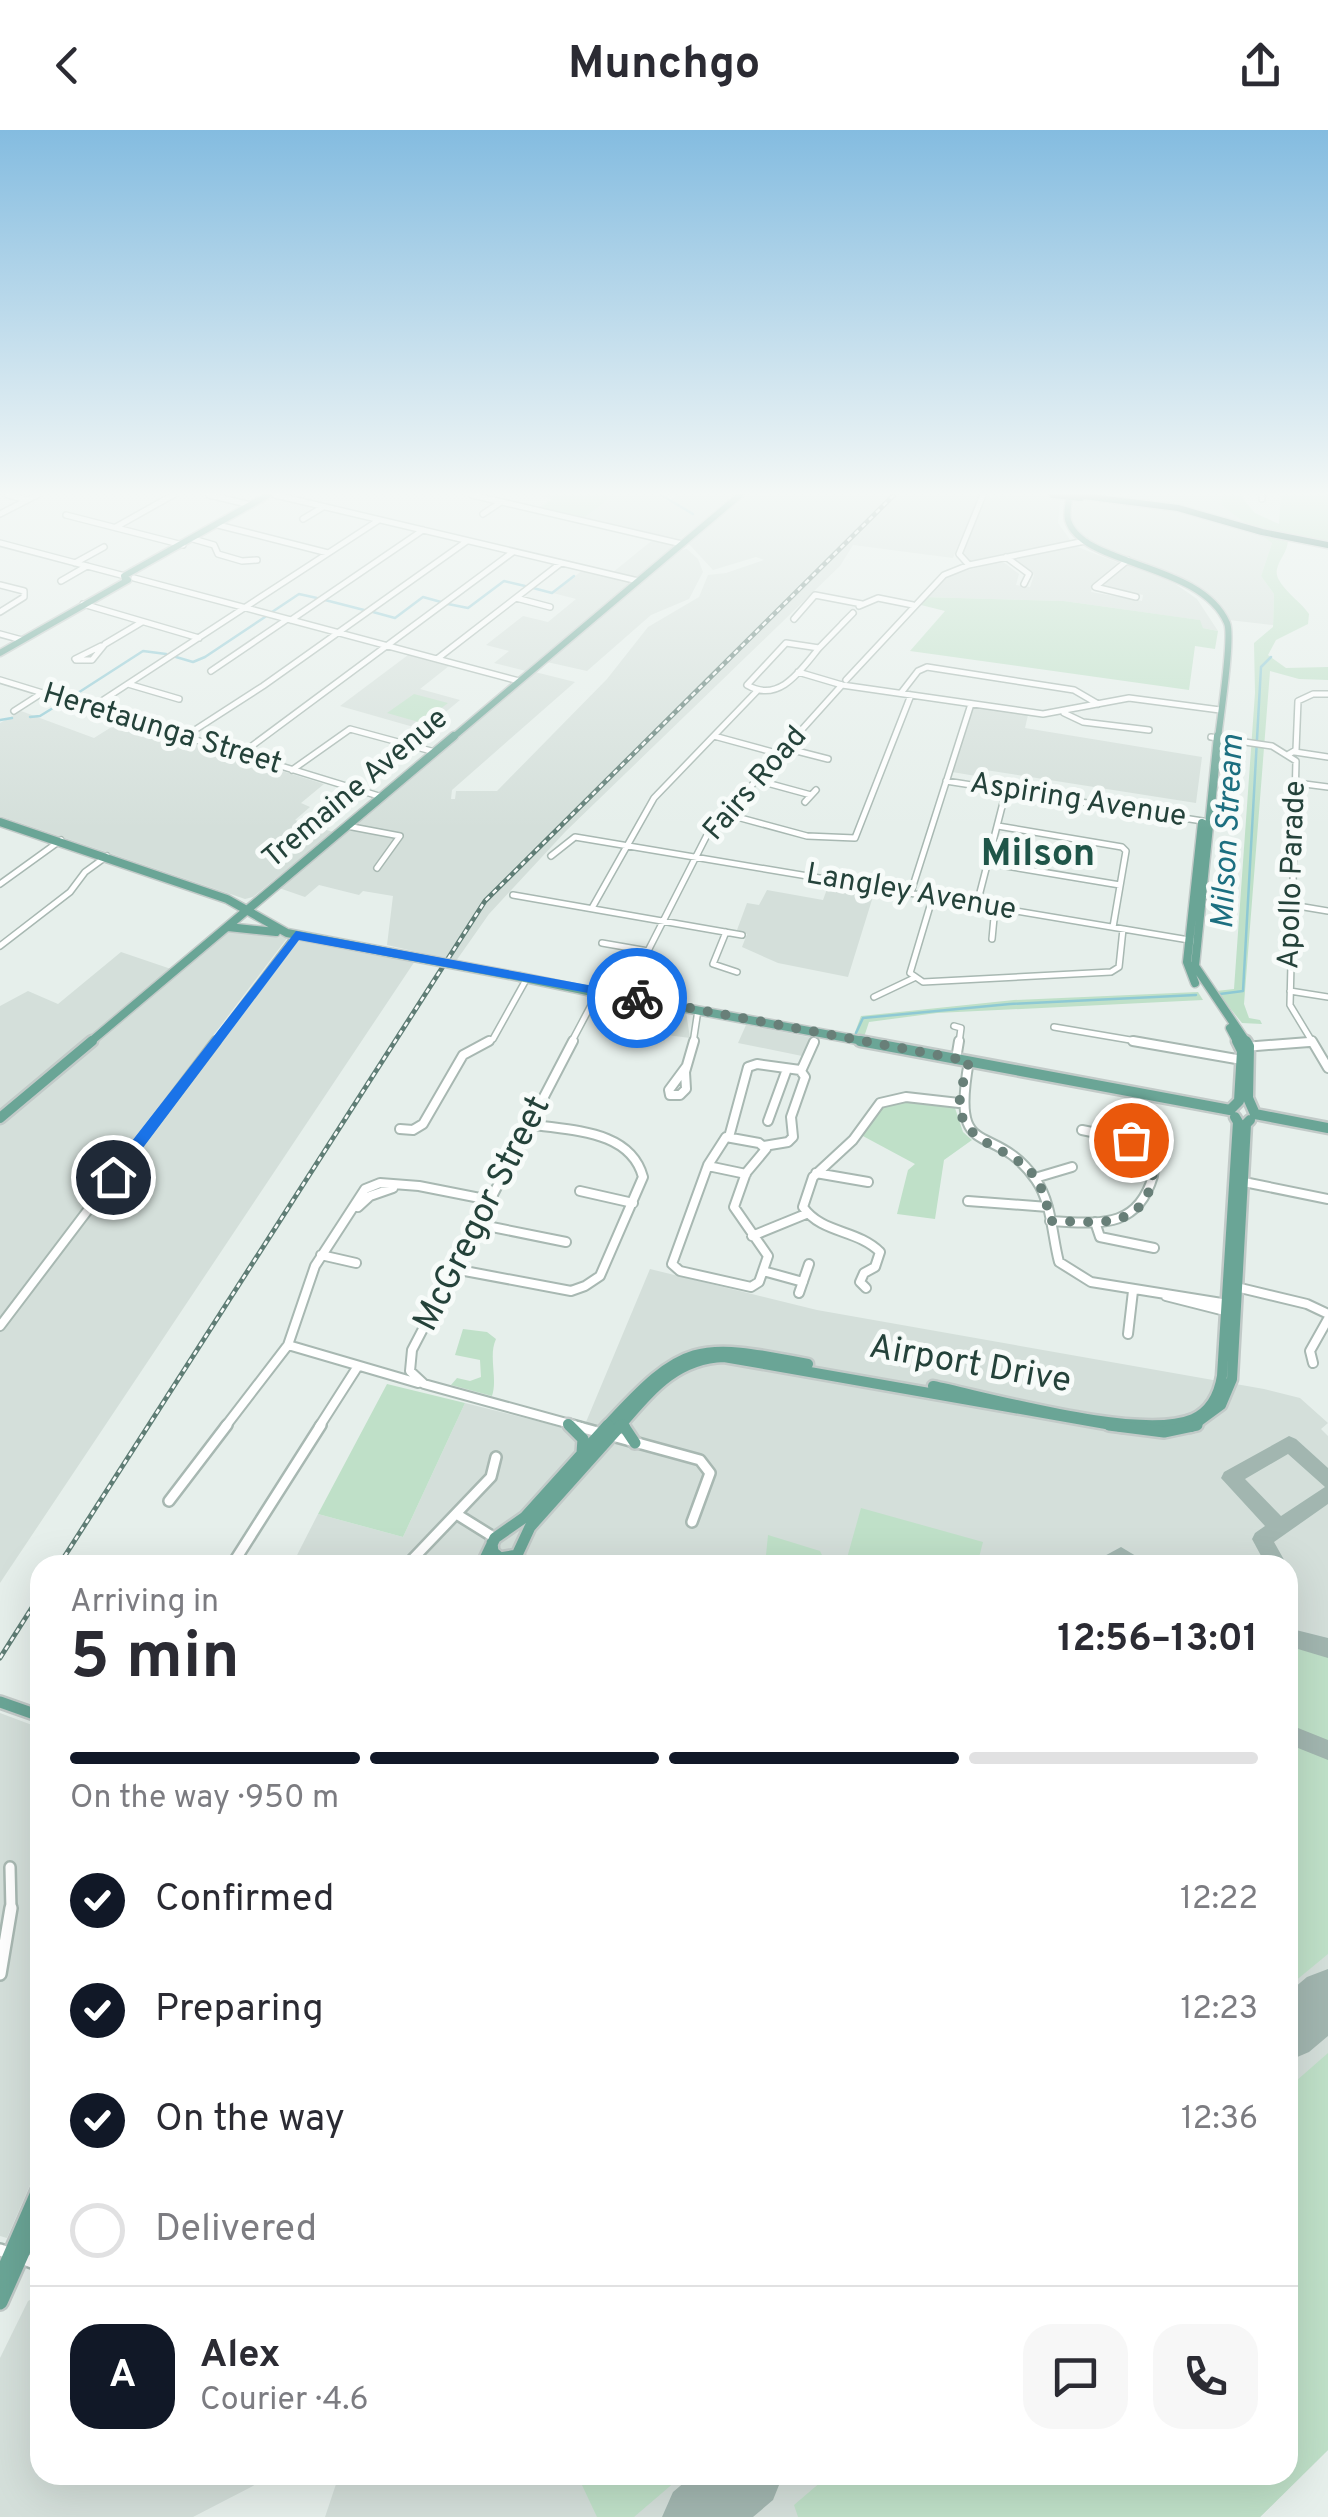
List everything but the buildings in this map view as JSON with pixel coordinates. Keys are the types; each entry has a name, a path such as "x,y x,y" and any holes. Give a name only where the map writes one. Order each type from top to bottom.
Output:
{"main road":[{"path":"0,653 79,606"},
{"name":"Tremaine Avenue","path":"0,1118 608,606"},
{"path":"1216,606 1229,626 1192,940 1200,979 1245,1047 1246,1061"},
{"path":"0,821 218,896 291,934"},
{"path":"262,920 259,907 275,887"},
{"path":"218,896 247,901 265,895"},
{"path":"222,931 234,913 234,903"},
{"path":"222,931 236,926 291,934 603,992 628,991 698,1010 1328,1128"},
{"name":"Airport Drive","path":"1239,1181 1238,1122 1234,1111 1246,1061"},
{"name":"Airport Drive","path":"514,1555 533,1523 660,1369 685,1356 713,1350 743,1352 1147,1425 1177,1424 1200,1414 1217,1397 1231,1309 1239,1181 1246,1124 1252,1114 1246,1061"},
{"name":"Airport Drive","path":"487,1555 495,1539 525,1517 582,1454 623,1424 671,1372 696,1360 725,1357 1150,1432 1180,1431 1205,1422 1226,1400 1232,1380 1231,1309"},
{"path":"568,1424 583,1439 582,1454"},
{"path":"623,1424 636,1443"},
{"path":"496,1555 495,1539 512,1532 514,1555"},
{"path":"0,1702 30,1712"},
{"path":"0,2280 30,2211"},
{"path":"0,2302 11,2254 30,2226"}],"street":[{"path":"91,606 199,638"},
{"path":"238,606 519,681"},
{"path":"212,671 309,606"},
{"path":"184,737 375,606"},
{"path":"241,754 440,606"},
{"path":"436,660 504,606"},
{"path":"794,619 807,606"},
{"path":"821,648 786,644 748,683 757,692 778,692 821,648 860,606"},
{"name":"Fairs Road","path":"628,991 707,835 913,606"},
{"path":"91,708 244,608"},
{"path":"105,644 92,660 74,658 142,622"},
{"path":"0,634 22,640"},
{"path":"900,693 918,672 936,668 1074,690 1098,704"},
{"path":"799,671 912,695 1064,713 1136,698 1217,709"},
{"name":"Heretaunga Street","path":"0,680 382,797"},
{"path":"128,684 179,699"},
{"path":"592,908 654,798 757,692"},
{"path":"14,711 42,693"},
{"path":"1328,694 1313,694 1298,701 1292,753 1328,757"},
{"path":"726,814 795,832 842,840 855,838 912,695"},
{"path":"910,892 971,704"},
{"path":"1064,713 1082,722 1149,730"},
{"path":"292,770 350,729 435,752"},
{"path":"714,736 828,758"},
{"name":"Apollo Parade","path":"1214,738 1272,746 1292,753 1296,761 1292,1014 1328,1068"},
{"path":"756,780 814,792 805,802"},
{"name":"Aspiring Avenue","path":"946,781 1205,821"},
{"path":"1296,783 1328,788"},
{"path":"977,904 1006,790"},
{"path":"347,826 400,836 377,868"},
{"path":"998,826 1122,847 1126,851 1113,927"},
{"name":"Langley Avenue","path":"551,856 572,837 1192,940"},
{"path":"0,884 60,841"},
{"path":"0,946 70,892 85,872 106,857"},
{"path":"988,863 1120,886"},
{"path":"512,894 742,936"},
{"path":"933,896 910,973 923,982 1111,972 1118,967 1122,928"},
{"path":"1292,905 1328,911"},
{"path":"992,939 996,907"},
{"path":"726,932 713,964 736,972"},
{"path":"0,1326 291,934"},
{"path":"602,942 648,952"},
{"path":"400,1129 413,1130 424,1124 463,1055 493,1039 524,978"},
{"path":"874,997 914,978"},
{"path":"1290,991 1328,997"},
{"name":"McGregor Street","path":"603,992 477,1224 412,1350 410,1365 416,1380 424,1384 700,1460 710,1474 692,1522"},
{"path":"686,1067 694,1047 698,1010"},
{"path":"954,1026 961,1028 956,1058"},
{"path":"1054,1027 1246,1061"},
{"path":"801,1071 814,1042"},
{"path":"1245,1047 1309,1042"},
{"path":"753,1064 756,1052"},
{"path":"768,1121 788,1058"},
{"path":"969,1061 959,1103 964,1120 977,1136 1013,1157 1035,1178 1048,1207 1059,1262 1070,1272 1133,1292 1231,1309"},
{"path":"728,1137 739,1112 740,1087 748,1067 753,1064 801,1071 805,1077 791,1117 794,1136 788,1142 764,1146 722,1139 708,1166 673,1266 680,1272 748,1287 758,1283 768,1256 734,1211 746,1174 764,1153 764,1146"},
{"path":"866,1288 860,1282 864,1273 875,1268 880,1252 872,1240 826,1228 806,1214 802,1200 816,1173 854,1138 864,1117 878,1105 905,1096 959,1103"},
{"path":"454,1269 571,1291 600,1276 643,1177 642,1162 635,1150 610,1140 529,1124"},
{"path":"1050,1221 1116,1220 1138,1209 1149,1194 1157,1151 1131,1140 1082,1130"},
{"path":"1142,1146 1140,1156 1153,1176"},
{"path":"708,1166 746,1174"},
{"path":"1035,1178 1072,1167"},
{"path":"816,1173 868,1182"},
{"path":"1239,1181 1328,1199"},
{"path":"169,1501 288,1346 321,1255 368,1186 426,1187 490,1200"},
{"path":"580,1191 633,1203"},
{"path":"968,1201 1048,1207"},
{"path":"752,1236 806,1214"},
{"path":"1095,1222 1100,1237 1154,1248"},
{"path":"477,1224 566,1242"},
{"path":"321,1255 356,1263"},
{"path":"799,1293 810,1264"},
{"path":"763,1271 803,1282"},
{"path":"1233,1286 1328,1316 1310,1351 1312,1363"},
{"path":"1128,1334 1133,1292"},
{"path":"288,1346 424,1384"},
{"path":"384,1373 410,1365"},
{"path":"238,1555 358,1366"},
{"path":"417,1555 491,1477 496,1457"},
{"path":"458,1515 495,1539"},
{"path":"0,1974 11,1924 10,1867"}],"shaded area":[{"path":"567,606 603,606 526,671 494,663 509,651 486,645 523,616 548,622"},
{"path":"613,606 671,606 651,615 587,671 547,662"},
{"path":"683,606 798,606 566,831 489,914 456,961 387,945 393,896 363,891 359,895 319,885 305,897 279,888 535,672 575,682 452,790 451,799 455,799 456,791 497,791 607,679 648,627"},
{"path":"1102,606 1202,606 1218,631 1203,628 1199,620"},
{"path":"1218,606 1274,606 1273,625 1229,620"},
{"path":"408,655 449,666 420,689 460,700 424,730 340,706"},
{"path":"974,706 1028,715 1025,728 1202,757 1196,803 979,769 976,776 952,772"},
{"path":"21,711 94,738 121,721 324,784 301,803 310,807 295,820 333,832 253,897 245,899 0,816 0,723"},
{"path":"830,881 875,890 848,977 778,963 742,947 747,934 737,930 747,903 759,905 767,890 823,900"},
{"path":"232,928 288,937 0,1316 0,1123"},
{"path":"297,938 415,961 0,1583 0,1332"},
{"path":"121,952 171,969 0,1112 0,1006 28,991 58,1004"},
{"path":"603,996 686,1012 690,1038 667,1035 664,1041 622,1034 626,1025 590,1018"},
{"path":"746,1025 814,1038 807,1057 738,1043"},
{"path":"650,1269 817,1310 1264,1389 1300,1398 1328,1423 1321,1429 1328,1436 1328,2450 1298,2480 1298,1555 297,1555 318,1514 403,1537 465,1403 577,1431 586,1422"},
{"path":"0,1713 30,1724 30,2185 7,2238 0,2236"},
{"path":"28,2301 30,2485 254,2485 193,2517 0,2517 0,2358"},
{"path":"336,2485 1292,2485 1260,2517 325,2517"}],"green space":[{"path":"927,606 1103,606 1200,620 1203,628 1218,631 1215,649 1195,646 1189,690 910,651 945,611"},
{"path":"1274,606 1302,606 1309,614 1308,624 1276,640 1268,655 1286,668 1328,667 1328,680 1299,679 1270,671 1244,1004 1249,1018 1262,1024 1242,1023 1216,991 1234,989 1255,693 1254,643 1273,627"},
{"path":"414,694 448,703 422,723 387,713"},
{"path":"1198,992 1203,1000 937,1013 869,1022 864,1037 854,1035 861,1016 1014,1000"},
{"path":"909,1099 954,1105 963,1132 972,1140 944,1160 935,1219 897,1214 908,1170 915,1164 861,1135 879,1108"},
{"path":"463,1329 487,1332 496,1339 492,1396 451,1385 457,1378 470,1381 481,1377 480,1360 455,1355"},
{"path":"387,1384 465,1403 403,1537 318,1514"},
{"path":"861,1508 983,1542 980,1555 848,1555"},
{"path":"768,1535 820,1551 822,1555 766,1555"},
{"path":"1298,1647 1328,1655 1328,1954 1298,1979"},
{"path":"1328,2053 1328,2450 1298,2480 1298,2079"},
{"path":"582,2485 671,2485 634,2517 597,2517"},
{"path":"817,2485 1292,2485 1260,2517 798,2517 794,2505"}],"waterway":[{"path":"272,612 280,606"},
{"path":"350,606 364,610"},
{"path":"373,612 395,618 410,606"},
{"path":"460,606 470,606"},
{"path":"176,657 193,662 205,657 265,617"},
{"path":"70,698 143,651 166,654"},
{"name":"Milson Stream","path":"1220,994 1243,991 1261,667 1271,657"},
{"path":"30,717 40,716 61,703"},
{"path":"0,720 12,718"},
{"name":"Milson Stream","path":"856,1033 863,1018 1010,1004 1196,995"}],"taxiway":[{"path":"1283,1525 1275,1523 1231,1478 1289,1444 1328,1480"},
{"path":"1283,1525 1328,1494"},
{"path":"1271,1555 1262,1539 1283,1525"},
{"path":"1298,1640 1328,1648"},
{"path":"1298,1738 1328,1750"}],"runway":[{"path":"1298,2023 1328,1998"},
{"path":"698,2517 736,2485"}],"railway":[{"path":"65,1555 485,901 782,606"},
{"path":"0,1658 30,1611"}],"way so far":[{"path":"637,998 969,1061 959,1103 964,1120 977,1136 1028,1169 1041,1188 1050,1221 1116,1220 1141,1206 1153,1176 1140,1156 1138,1150 1142,1146 1131,1140"}],"district":[{"name":"Milson","path":"1038,855"}],"route":[{"path":"113,1177 296,935 637,998"}]}
